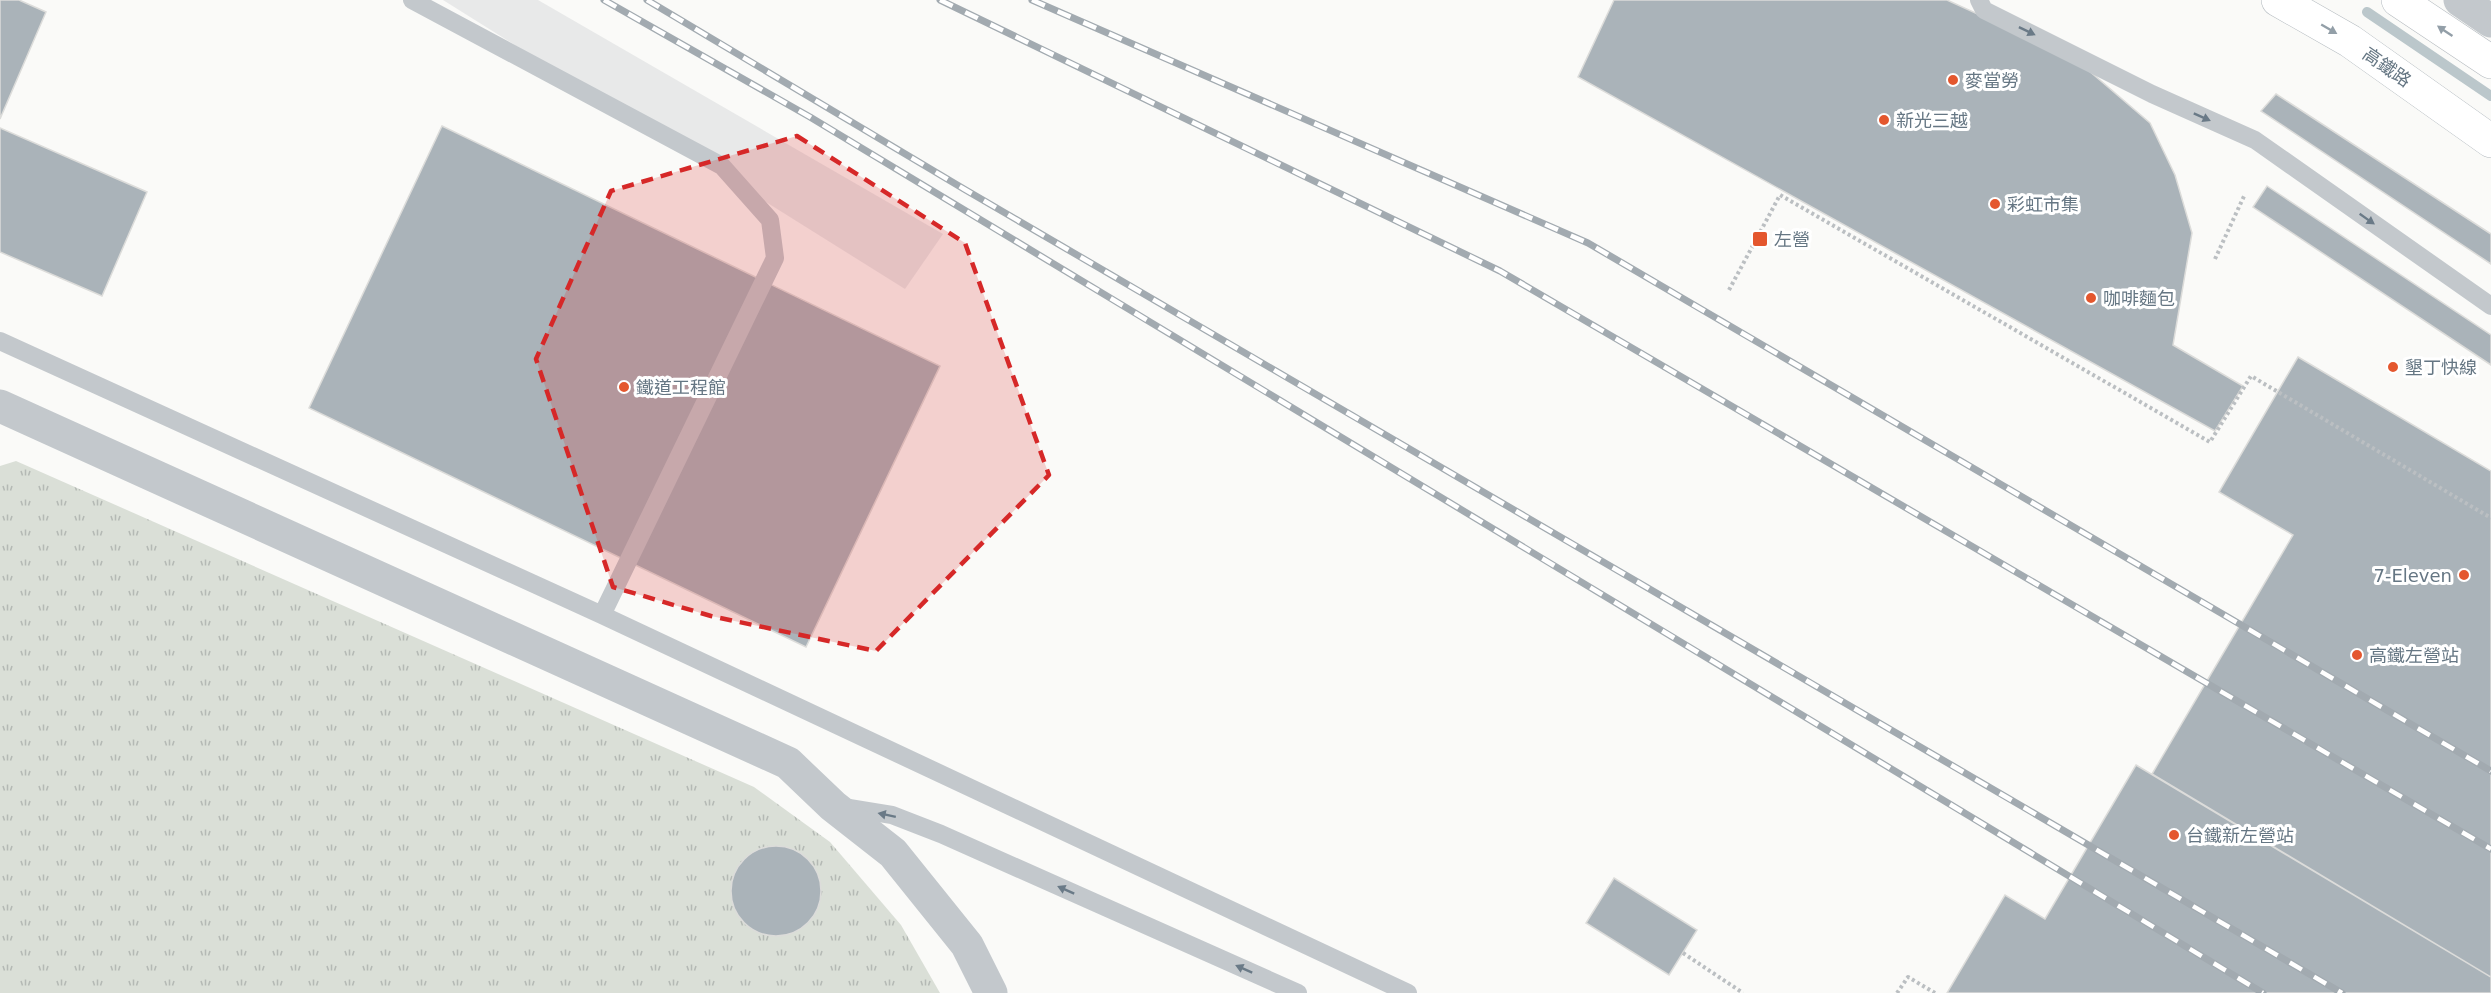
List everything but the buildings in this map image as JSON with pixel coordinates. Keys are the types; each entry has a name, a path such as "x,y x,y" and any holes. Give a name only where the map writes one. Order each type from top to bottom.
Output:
{"street":[{"name":"高鐵路","path":"2278,0 2350,41 2491,141"},
{"path":"2398,0 2491,62"},
{"path":"2460,0 2491,21"},
{"path":"0,406 788,763 833,806 893,854 967,945 991,993"}],"lane":[{"path":"412,0 722,166 770,220 775,258 602,615"},
{"path":"1979,0 1984,10 2152,94 2255,140 2491,306"},
{"path":"0,341 602,615 1408,993"},
{"path":"833,806 892,815 941,834 1298,993"}],"path":[{"path":"2215,259 2245,194"},
{"path":"1729,290 1780,195 2210,442 2252,376 2491,518"},
{"path":"1683,953 1743,993"},
{"path":"1897,993 1908,977 1935,993"},
{"path":"1727,993 1731,985"}],"highlighted area":[{"path":"797,136 965,243 1049,475 876,651 711,616 613,587 536,359 611,191"}],"shaded area":[{"path":"443,0 538,0 943,234 905,289"}],"green space":[{"path":"16,461 754,787 830,842 901,925 940,993 0,993 0,466"}],"waterway":[{"path":"2367,12 2491,96"}],"railway":[{"path":"604,0 810,117 2263,993"},
{"path":"647,0 964,189 2342,993"},
{"path":"940,0 1500,271 2491,849"},
{"path":"1032,0 1588,243 2491,771"}],"place":[{"name":"麥當勞","path":"1953,80"},
{"name":"新光三越","path":"1884,120"},
{"name":"彩虹市集","path":"1995,204"},
{"name":"左營","path":"1760,239"},
{"name":"咖啡麵包","path":"2091,298"},
{"name":"墾丁快線","path":"2393,367"},
{"name":"鐵道工程館","path":"624,387"},
{"name":"7-Eleven","path":"2464,575"},
{"name":"高鐵左營站","path":"2357,655"},
{"name":"台鐵新左營站","path":"2174,835"}]}
